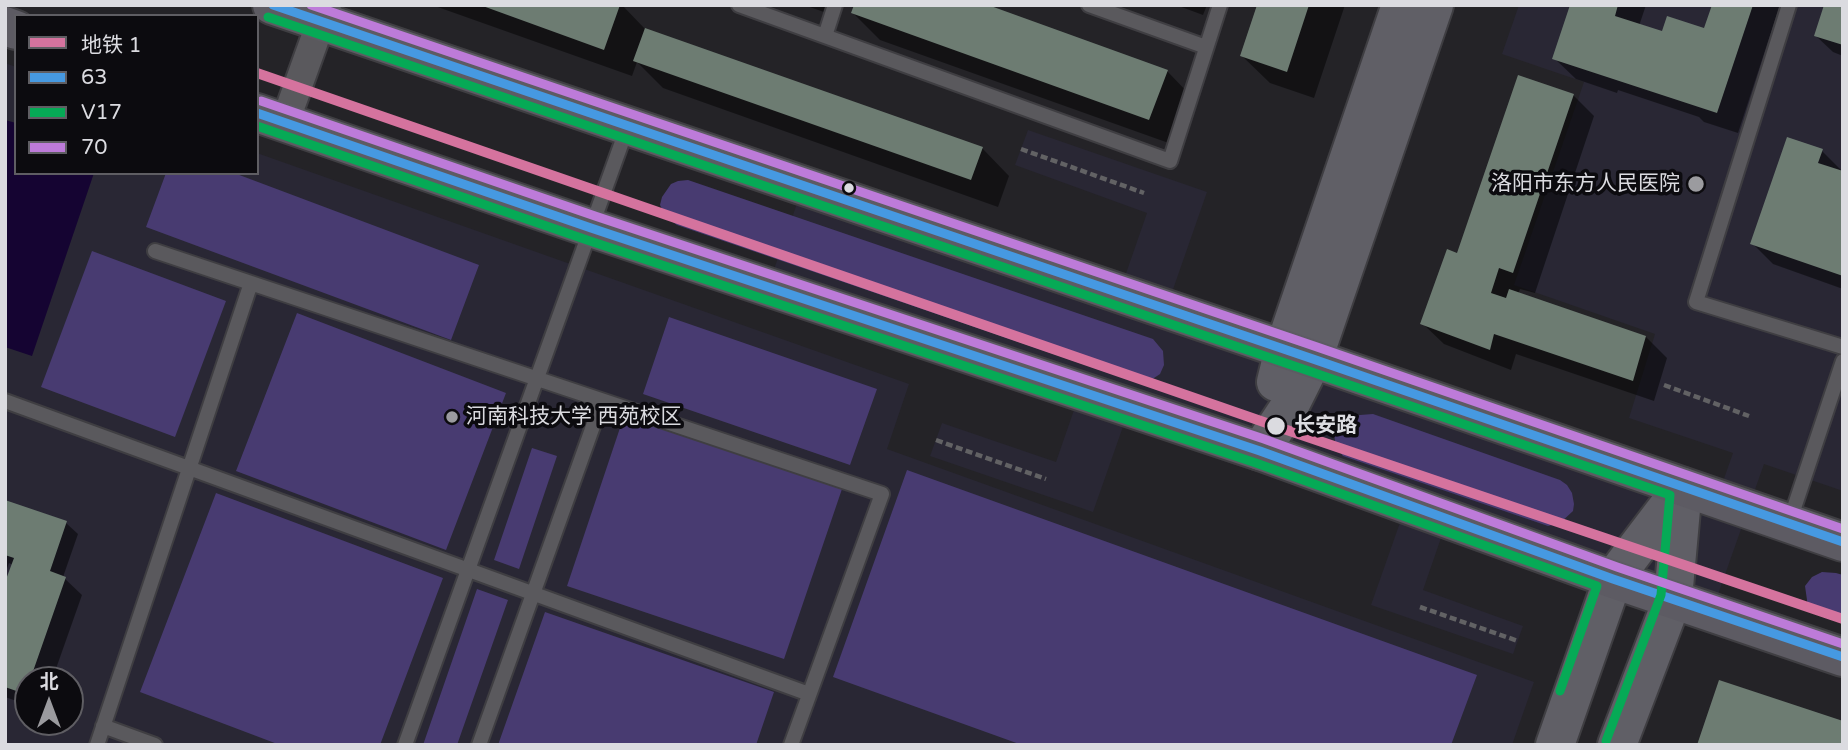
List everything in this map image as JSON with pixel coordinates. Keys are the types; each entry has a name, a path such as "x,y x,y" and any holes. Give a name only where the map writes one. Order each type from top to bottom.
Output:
{"main road":[{"path":"272,5 324,14 628,127 1843,542"},
{"path":"1260,452 1288,409 1298,354 1401,5"},
{"path":"1298,354 1434,5"},
{"path":"271,118 1260,452 1613,579 1843,657"},
{"path":"1555,745 1613,579 1683,487"},
{"path":"1617,745 1673,598 1683,487"}],"street":[{"path":"271,118 324,14"}],"lane":[{"path":"739,5 1170,161 1220,5"},
{"path":"825,36 835,5"},
{"path":"1089,5 1206,47"},
{"path":"1789,5 1696,302 1843,347"},
{"path":"405,745 628,127"},
{"path":"155,251 882,494 791,745"},
{"path":"97,745 251,283"},
{"path":"1788,524 1843,360"},
{"path":"5,401 809,694"},
{"path":"478,745 602,401"},
{"path":"103,726 155,745"}],"path":[{"path":"1021,149 1144,193"},
{"path":"1664,385 1749,416"},
{"path":"936,440 1046,479"},
{"path":"1420,607 1518,641"}],"shaded area":[{"path":"1519,5 1843,5 1843,491 1764,464 1715,603 1450,512 1423,590 1523,626 1513,654 1371,605 1409,497 1132,401 1093,512 930,456 942,423 1056,462 1083,384 772,275 808,172 1123,282 1147,213 1015,165 1028,130 1207,192 1170,298 1720,490 1733,453 1629,418 1655,334 1514,285 1584,82 1502,54"},
{"name":"河南科技大学 西苑校区","path":"5,63 14,66 14,175 259,175 259,154 909,384 887,449 1534,682 1512,745 5,745"},
{"path":"5,120 14,122 14,175 93,175 32,356 5,347"},
{"path":"165,175 239,175 479,265 451,340 146,227"},
{"path":"688,180 1153,339 1163,351 1164,365 1160,374 1151,380 1138,383 677,225 660,205 671,184"},
{"path":"92,251 226,301 175,437 41,387"},
{"path":"297,313 506,393 446,550 236,471"},
{"path":"669,317 877,389 850,465 643,394"},
{"path":"1373,414 1560,480 1572,493 1573,511 1560,523 1548,526 1343,456 1336,447 1334,434 1337,423 1347,416"},
{"path":"624,416 842,489 784,659 567,586"},
{"path":"532,448 557,456 519,569 494,560"},
{"path":"907,470 1477,675 1451,745 1022,745 833,677"},
{"path":"216,493 443,578 380,745 280,745 140,692"},
{"path":"1822,572 1843,575 1843,623 1808,607 1805,586 1812,577"},
{"path":"477,589 508,600 457,745 423,745"},
{"path":"545,612 774,692 756,745 498,745"}],"building":[{"path":"480,5 620,5 604,50"},
{"path":"854,5 988,5 1168,70 1149,120 851,13"},
{"path":"1257,5 1309,5 1287,72 1240,56"},
{"path":"1570,5 1618,5 1615,16 1662,31 1667,16 1704,28 1712,5 1753,5 1717,113 1552,59"},
{"path":"1824,5 1843,5 1843,45 1814,36"},
{"path":"645,28 983,147 971,180 633,61"},
{"path":"1518,75 1574,94 1513,273 1499,268 1491,293 1506,298 1509,289 1646,336 1633,381 1494,334 1490,350 1420,324 1447,249 1457,253"},
{"path":"1787,137 1823,149 1818,163 1843,171 1843,276 1750,244"},
{"path":"5,500 67,521 50,571 66,577 35,666 14,666 14,690 5,687 5,582 14,558 5,555"},
{"path":"1719,680 1843,721 1843,745 1697,745"}],"metro line":[{"name":"1","path":"259,74 1281,428 1843,619"}],"transit line":[{"name":"63","path":"273,5 1843,542"},
{"name":"70","path":"311,5 1843,529"},
{"name":"V17","path":"268,17 1670,495 1661,595 1606,741"},
{"name":"70","path":"261,101 595,216 1264,439 1617,567 1843,644"},
{"name":"63","path":"259,114 591,228 1260,451 1613,579 1843,657"},
{"name":"V17","path":"259,127 587,240 1256,463 1597,586 1560,691"}],"place":[{"name":"洛阳市东方人民医院","path":"1696,184"},
{"name":"河南科技大学 西苑校区","path":"452,417"},
{"name":"长安路","path":"1276,426"}]}
